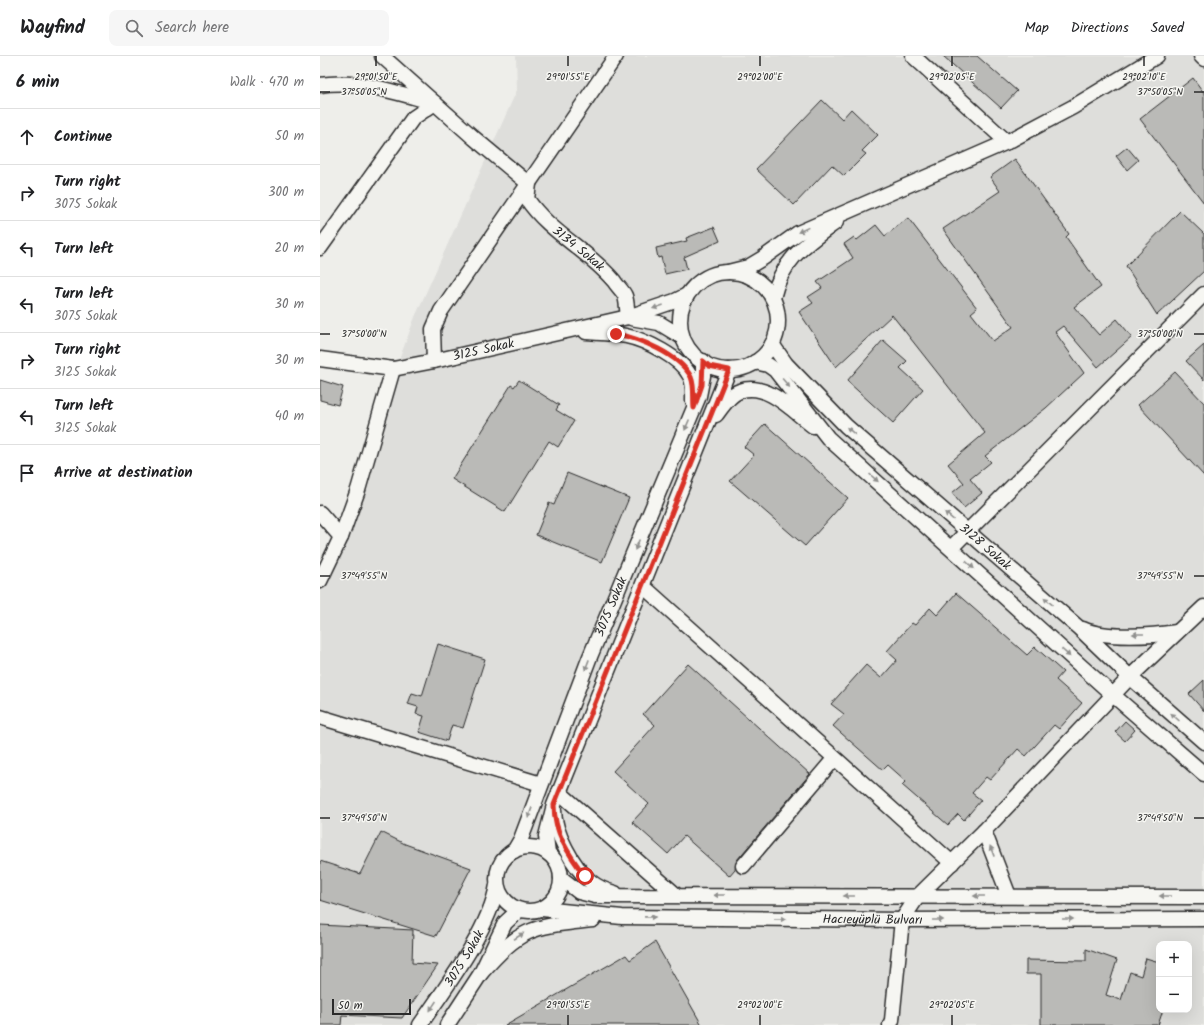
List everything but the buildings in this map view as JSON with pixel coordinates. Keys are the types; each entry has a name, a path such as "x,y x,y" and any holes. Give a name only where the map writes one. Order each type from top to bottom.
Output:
{"street":[{"path":"382,56 529,184"},
{"path":"434,361 432,338 435,321 616,56"},
{"path":"913,56 1006,142"},
{"path":"852,210 804,245 794,255 780,275 773,298 778,320 772,344 755,362 742,368 729,370 709,366 695,356 682,337 680,327 680,311 687,295 698,282 713,274 748,267 798,233 1006,142 1073,107 1157,56"},
{"path":"1201,56 1204,59"},
{"path":"320,85 333,83 386,89 435,103"},
{"path":"320,248 413,118 435,103"},
{"name":"3134 Sokak","path":"529,184 526,199 532,208 593,260 610,277 625,295 628,317"},
{"path":"728,272 743,274 757,281 773,298"},
{"path":"951,548 966,531 1204,294"},
{"name":"3125 Sokak","path":"320,359 393,369 573,331 628,317 675,301 687,295"},
{"name":"3125 Sokak","path":"628,317 659,323 682,337"},
{"name":"3125 Sokak","path":"573,331 627,336 674,358 691,377 694,408"},
{"name":"3128 Sokak","path":"772,344 786,364 846,426 1079,628 1130,677 1204,742"},
{"name":"3075 Sokak","path":"514,852 521,839 589,658 694,408 702,385 703,361"},
{"name":"3128 Sokak","path":"755,362 768,365 774,370 828,438"},
{"path":"320,581 341,537 358,490 393,369"},
{"name":"3075 Sokak","path":"548,853 546,832 556,799 707,428 729,370"},
{"name":"3128 Sokak","path":"707,428 728,400 739,391 751,389 762,390 774,397 828,438 1113,695 1204,774"},
{"path":"320,512 341,537"},
{"path":"643,586 834,759 952,863"},
{"path":"891,1023 902,920 918,896 984,832 1130,677 1204,607"},
{"path":"1079,628 1092,633 1102,634 1154,634 1177,632"},
{"path":"320,717 541,784"},
{"path":"743,866 834,759"},
{"path":"556,799 676,895"},
{"path":"556,799 554,820 562,840 585,876 605,890 629,895"},
{"path":"984,832 1009,896"},
{"path":"531,847 548,853 555,860 561,878 556,896 542,909 532,911 519,910 506,901 497,886 500,865 506,857 514,852 531,847"},
{"name":"Hacıeyüplü Bulvarı","path":"561,878 579,892 591,896 1204,896"},
{"name":"3075 Sokak","path":"420,1025 460,966 487,918 495,898 497,886"},
{"name":"Hacıeyüplü Bulvarı","path":"542,909 622,917 902,920 1204,919"},
{"name":"3075 Sokak","path":"447,1025 481,973 505,923 519,910"},
{"path":"481,973 510,942 526,931 543,926 622,917"}],"shaded area":[{"path":"516,56 1204,56 1204,1025 320,1025 320,572 415,317 517,90"}],"route":[{"path":"585,876 576,865 557,830 554,820 554,805 707,428 729,370 709,366 703,361 703,376 700,396 694,408 691,377 680,363 636,339 616,334"}]}
